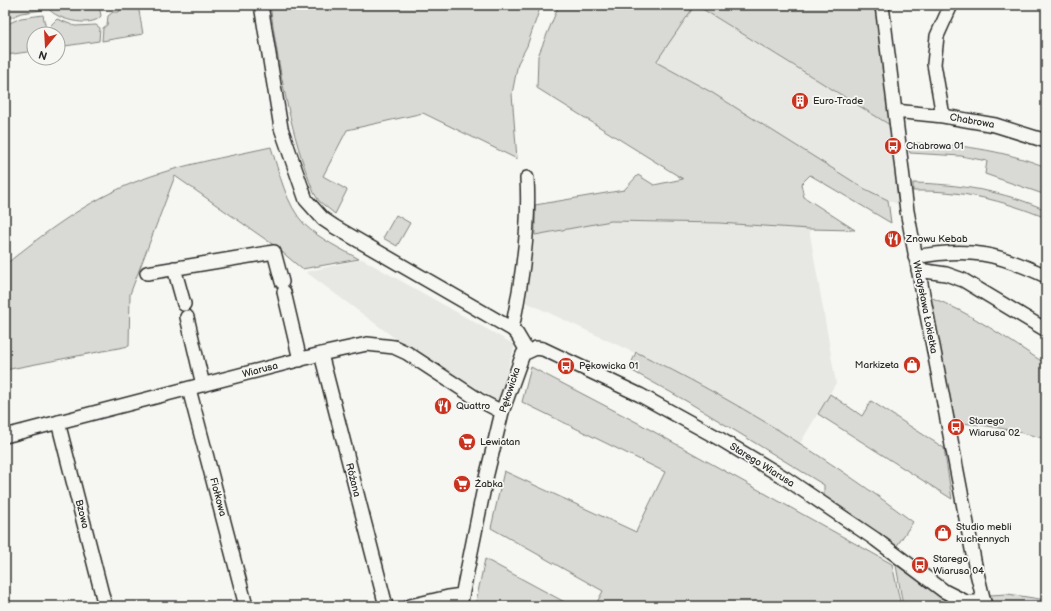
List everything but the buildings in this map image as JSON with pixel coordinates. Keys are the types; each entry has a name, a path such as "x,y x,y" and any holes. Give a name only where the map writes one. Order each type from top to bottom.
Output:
{"street":[{"path":"262,5 281,128 302,190 313,208 335,227 512,329 528,351"},
{"name":"Władysława Łokietka","path":"882,5 906,206 984,604"},
{"path":"943,116 934,64 937,36 951,5"},
{"name":"Chabrowa","path":"895,112 943,116 995,125 1046,141"},
{"path":"512,329 517,308 526,232 528,206 527,178"},
{"path":"915,256 944,251 971,252 1014,263 1046,276"},
{"path":"147,273 274,252 300,360"},
{"path":"174,268 184,304"},
{"path":"918,270 946,274 962,280 1046,330"},
{"path":"187,317 203,385"},
{"name":"Wiarusa","path":"5,436 321,354 367,344 394,347 407,353 479,400 502,412"},
{"name":"Starego Wiarusa","path":"528,351 543,349 647,398 720,439 784,478 875,539 944,591 966,602 984,604"},
{"name":"Pękowicka","path":"461,601 486,478 502,412 520,359 528,351"},
{"name":"Różana","path":"321,354 386,606"},
{"name":"Fiołkowa","path":"189,389 246,606"},
{"name":"Bzowa","path":"58,422 105,606"},
{"path":"410,606 448,597 461,601"}],"shaded area":[{"path":"5,5 43,5 43,10 21,13 5,20"},
{"path":"47,5 99,5 101,16 96,20 89,22 72,21 55,14"},
{"path":"123,5 138,5 143,34 102,41 103,28 107,25 108,16 113,12 119,12"},
{"path":"270,5 541,5 527,46 518,63 512,94 517,159 423,113 347,130 323,176 347,190 335,214 319,201 314,193 298,147 286,100"},
{"path":"559,5 695,5 656,62 711,92 865,189 888,200 891,223 810,175 801,184 804,197 855,230 809,229 719,223 611,221 535,235 535,205 624,190 638,175 654,185 683,179 537,88 538,56"},
{"path":"695,5 890,125 899,205 865,189 711,92 656,62"},
{"path":"696,5 871,5 876,13 890,125"},
{"path":"43,15 45,26 26,26 26,52 6,55 5,25 21,18"},
{"path":"57,19 75,26 96,25 100,28 99,41 66,46 66,26 50,26"},
{"path":"907,143 960,146 995,152 1030,161 1046,167 1046,195 985,174 987,161 961,156 910,153"},
{"path":"271,147 284,188 298,217 317,235 359,259 302,269 275,246 175,176 130,294 129,346 5,370 5,265 67,218 100,198 135,182 202,162"},
{"path":"913,183 964,187 997,193 1030,203 1046,210 1046,218 1014,206 981,197 948,192 913,191"},
{"path":"396,215 410,223 397,246 383,238"},
{"path":"611,221 719,223 809,229 836,383 799,445 690,379 526,302 535,235"},
{"path":"362,259 515,345 498,401 396,339 306,272"},
{"path":"930,297 975,319 1046,364 1046,439 1001,428 955,423"},
{"path":"636,352 708,389 779,430 847,475 913,522 896,547 824,496 824,485 688,402 629,369"},
{"path":"531,367 640,424 892,564 901,606 595,606 603,591 491,528 504,471 636,532 665,472 522,402"},
{"path":"830,394 862,416 871,401 944,448 952,499 818,414"},
{"path":"485,559 572,606 475,606"},
{"path":"896,565 949,603 955,606 903,606"},
{"path":"1008,594 1046,600 1046,606 992,606 990,595"}],"place":[{"name":"Euro-Trade","path":"800,101"},
{"name":"Chabrowa 01","path":"893,146"},
{"name":"Znowu Kebab","path":"893,239"},
{"name":"Markizeta","path":"912,365"},
{"name":"Pękowicka 01","path":"566,366"},
{"name":"Quattro","path":"443,406"},
{"name":"Starego Wiarusa 02","path":"956,427"},
{"name":"Lewiatan","path":"467,442"},
{"name":"Żabka","path":"462,484"},
{"name":"Studio mebli kuchennych","path":"943,533"},
{"name":"Starego Wiarusa 04","path":"920,565"}]}
